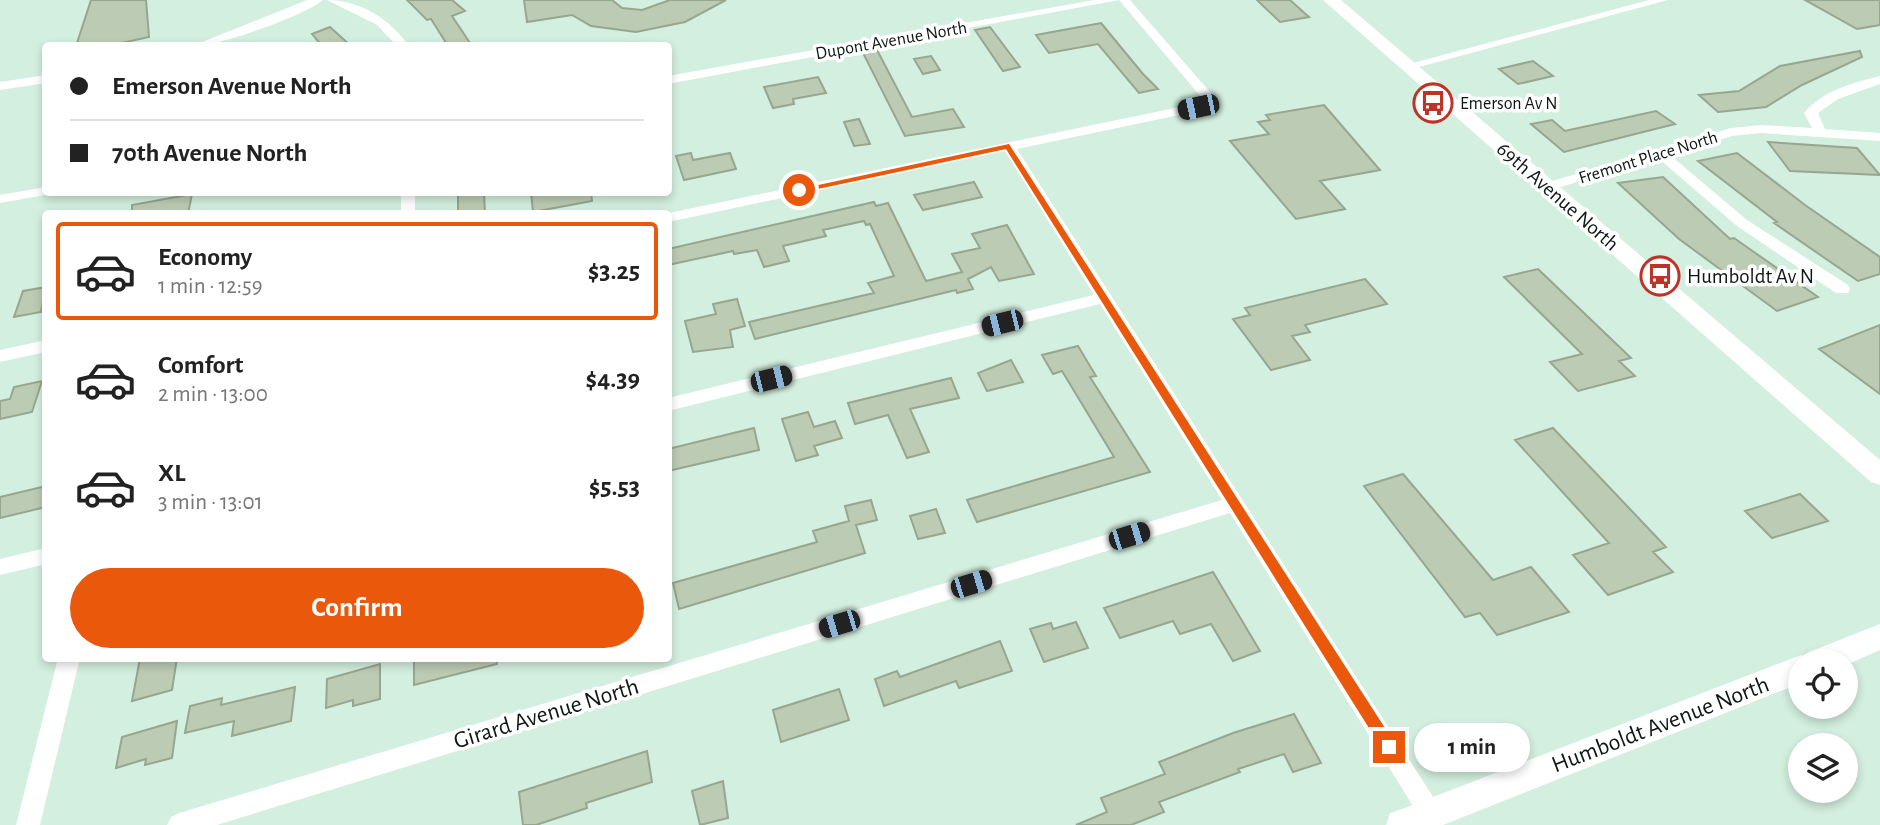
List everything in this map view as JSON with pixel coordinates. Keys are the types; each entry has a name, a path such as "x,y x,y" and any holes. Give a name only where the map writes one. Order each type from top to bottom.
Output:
{"street":[{"path":"210,42 254,27 317,0"},
{"path":"333,0 371,16 388,28 400,42"},
{"name":"Dupont Avenue North","path":"672,79 1113,0"},
{"path":"672,216 1198,107 1210,99 1125,0"},
{"name":"69th Avenue North","path":"1331,0 1880,475"},
{"path":"1408,66 1662,0"},
{"path":"1820,132 1811,113 1817,106 1860,85 1880,79"},
{"path":"0,86 42,80"},
{"name":"Fremont Place North","path":"1547,187 1731,132 1761,129 1880,137"},
{"path":"1009,146 1431,814"},
{"path":"1660,153 1742,222 1842,289"},
{"path":"0,200 42,192"},
{"path":"672,404 1104,298"},
{"path":"0,356 42,347"},
{"name":"Girard Avenue North","path":"179,825 1235,504"},
{"path":"0,567 42,557"},
{"path":"1851,649 1880,637"},
{"path":"28,825 67,662"},
{"name":"Humboldt Avenue North","path":"1402,825 1788,673"}],"building":[{"path":"91,0 146,0 149,37 126,42 77,42"},
{"path":"407,0 452,0 465,11 452,16 469,42 445,42 431,19 427,20"},
{"path":"524,0 612,0 622,8 642,10 670,0 726,0 685,22 636,32 591,26 572,15 527,22"},
{"path":"1257,0 1290,0 1309,17 1280,22"},
{"path":"1805,0 1880,0 1880,25 1857,29"},
{"path":"1101,23 1158,89 1139,93 1098,44 1049,53 1036,35"},
{"path":"330,27 347,42 319,42 312,34"},
{"path":"990,27 1020,67 1003,71 975,30"},
{"path":"876,48 912,117 953,109 964,127 905,136 862,51"},
{"path":"1860,51 1862,57 1802,85 1766,107 1718,112 1699,95 1739,91 1780,66"},
{"path":"931,56 940,70 923,74 914,59"},
{"path":"1533,61 1553,76 1518,84 1499,69"},
{"path":"818,77 826,93 793,99 794,104 773,108 764,87"},
{"path":"1324,105 1380,170 1320,181 1345,209 1296,219 1230,141 1269,134 1258,122 1270,120 1266,115"},
{"path":"1656,111 1675,124 1564,152 1531,124 1552,120 1565,131"},
{"path":"859,119 870,144 854,146 844,122"},
{"path":"1768,142 1857,148 1880,175 1790,171"},
{"path":"691,153 693,160 730,153 736,169 684,180 676,156"},
{"path":"1737,153 1880,257 1880,274 1858,281 1774,223 1777,222 1698,161"},
{"path":"1663,177 1730,239 1734,238 1818,297 1777,311 1679,239 1618,183"},
{"path":"974,182 982,197 923,210 914,195"},
{"path":"192,196 189,210 132,210 132,205"},
{"path":"458,196 484,196 485,210 458,210"},
{"path":"531,196 591,196 592,201 533,210"},
{"path":"874,202 876,206 888,203 926,281 962,272 952,254 980,248 972,234 1007,225 1034,274 999,281 991,267 968,279 973,289 957,293 956,290 755,339 749,322 874,293 868,283 894,276 870,224 866,225 864,221 823,230 826,236 783,246 789,261 764,267 757,250 734,254 733,251 672,264 672,248"},
{"path":"1538,269 1631,358 1619,361 1635,376 1578,391 1550,362 1582,354 1504,277"},
{"path":"1365,279 1387,304 1305,325 1310,332 1292,336 1310,360 1271,370 1233,319 1250,315 1245,308"},
{"path":"42,288 41,312 14,317 23,291"},
{"path":"737,299 745,326 730,330 733,347 693,352 685,321 716,314 713,304"},
{"path":"1880,325 1880,394 1819,349"},
{"path":"1078,346 1096,376 1090,377 1150,472 977,522 967,500 1114,457 1062,371 1053,374 1042,355"},
{"path":"1011,360 1023,382 987,391 978,373"},
{"path":"951,378 959,398 910,409 929,452 907,458 888,415 855,424 848,403"},
{"path":"42,381 32,412 0,419 0,401 10,399 14,387"},
{"path":"808,412 814,427 835,421 842,438 814,446 818,455 796,461 782,419"},
{"path":"754,428 759,450 672,470 672,448"},
{"path":"1553,428 1666,547 1653,552 1673,572 1608,595 1573,555 1609,543 1515,440"},
{"path":"1403,474 1493,580 1531,567 1569,612 1497,635 1480,613 1465,617 1364,486"},
{"path":"42,487 42,508 0,518 0,497"},
{"path":"1800,494 1828,521 1772,538 1745,511"},
{"path":"871,500 877,520 856,525 865,553 679,609 673,583 817,542 813,531 849,521 845,506"},
{"path":"936,509 945,533 918,539 910,516"},
{"path":"1213,572 1260,651 1233,661 1211,624 1180,634 1173,621 1120,638 1104,608"},
{"path":"1076,622 1088,648 1044,662 1030,629 1051,623 1053,629"},
{"path":"1000,641 1012,671 959,688 956,681 884,706 875,679 897,671 900,677"},
{"path":"139,662 176,662 172,690 132,701"},
{"path":"414,662 497,662 497,664 414,685"},
{"path":"380,664 380,699 353,706 353,700 326,708 327,679"},
{"path":"295,687 291,721 232,736 234,721 185,733 190,706 222,698 221,705"},
{"path":"839,689 849,720 781,742 773,710"},
{"path":"1294,714 1321,763 1293,772 1284,754 1238,769 1240,772 1159,802 1164,812 1131,825 1076,825 1107,812 1101,798 1165,774 1159,762 1233,733"},
{"path":"177,721 172,758 145,765 146,759 116,768 122,737"},
{"path":"647,751 652,782 586,803 587,808 536,825 523,825 519,792"},
{"path":"723,781 728,818 700,825 692,791"}],"place":[{"name":"Emerson Av N","path":"1433,103"},
{"name":"Humboldt Av N","path":"1660,276"}],"route":[{"path":"799,190 1009,146 1389,747"}]}
